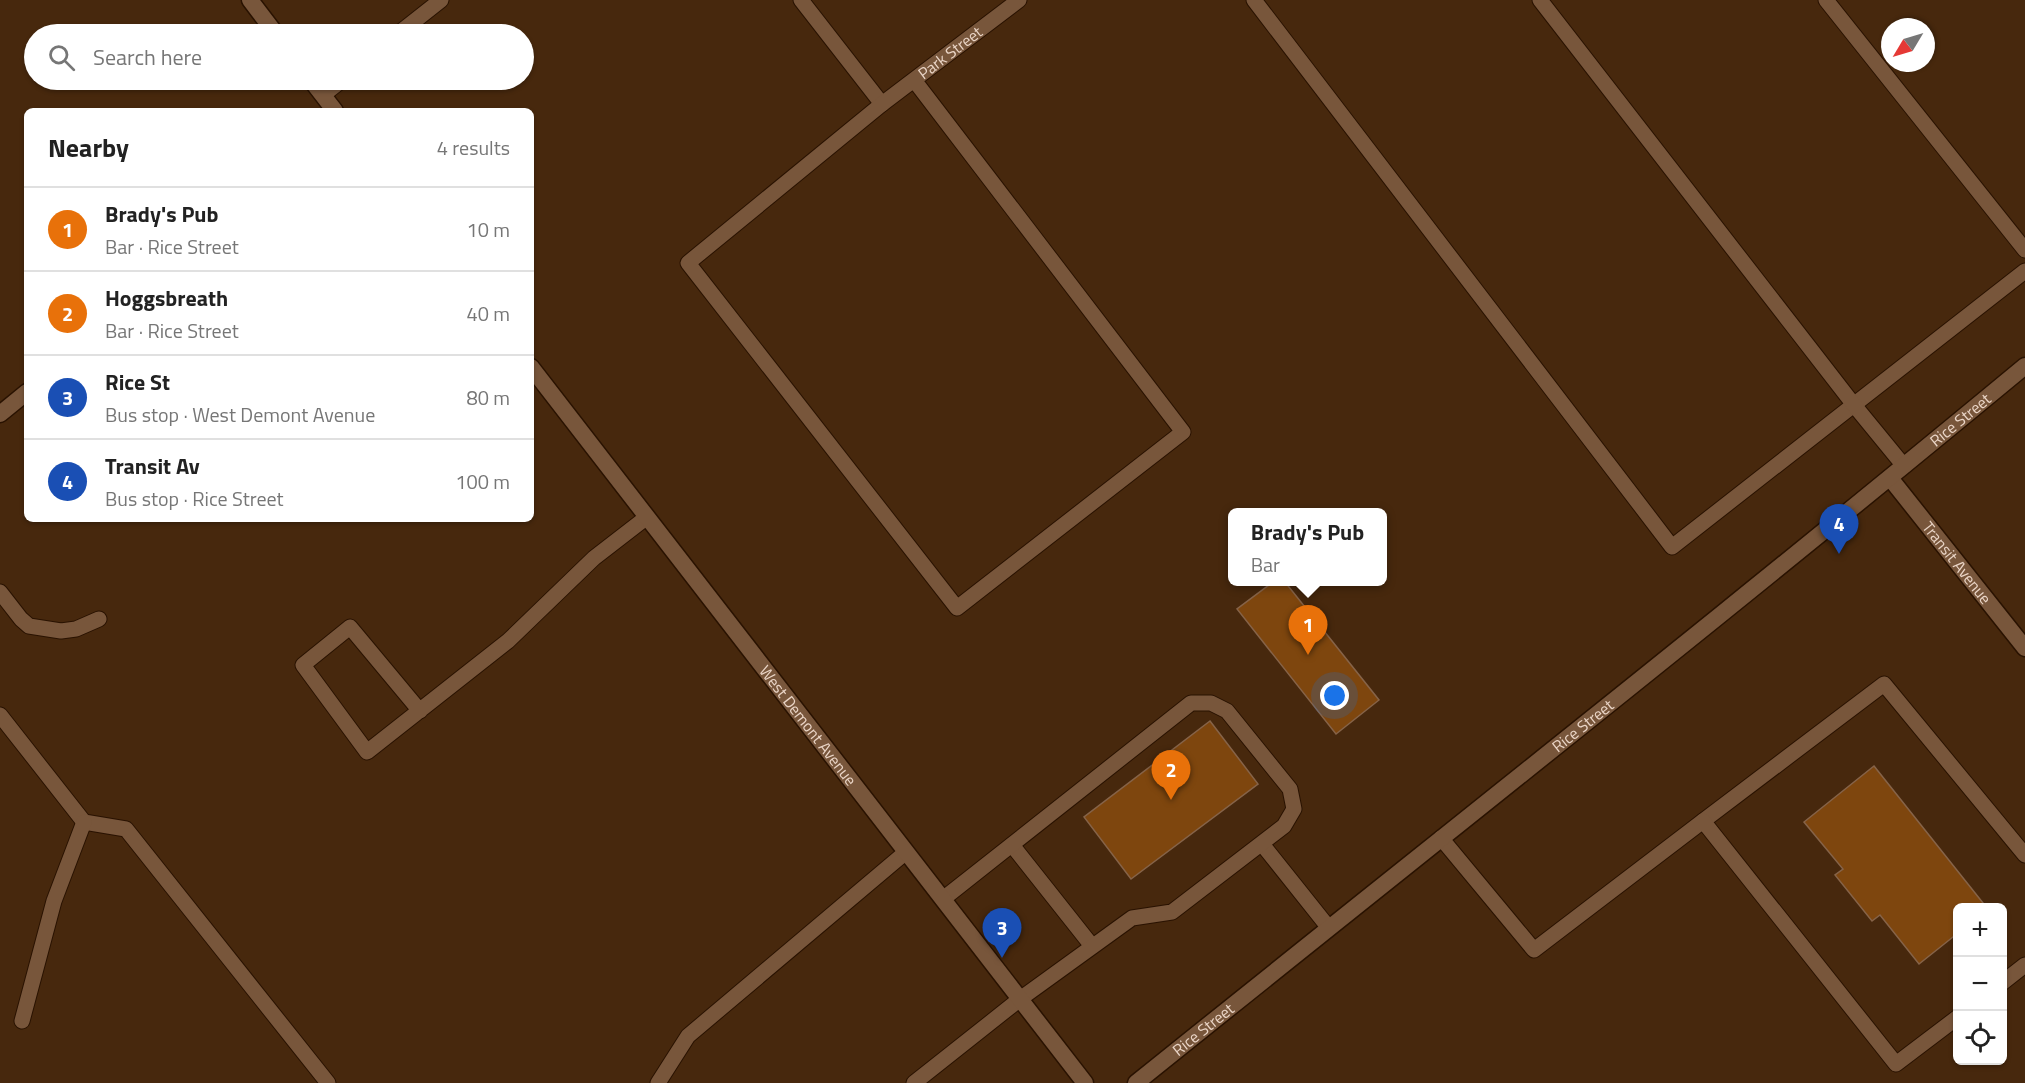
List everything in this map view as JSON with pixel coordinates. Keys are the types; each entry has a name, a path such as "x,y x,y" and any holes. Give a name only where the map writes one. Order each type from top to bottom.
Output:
{"street":[{"path":"250,0 268,24"},
{"path":"319,90 333,108"},
{"name":"Rice Street","path":"1136,1083 1577,732 2025,366"},
{"name":"West Demont Avenue","path":"534,371 1084,1083"},
{"path":"0,414 24,394"},
{"name":"Transit Avenue","path":"1890,478 2025,648"}],"lane":[{"path":"411,24 441,0"},
{"path":"801,0 882,104"},
{"name":"Park Street","path":"914,80 1183,432 957,608 688,263 882,104 1019,0"},
{"path":"1254,0 1672,547 2025,271"},
{"path":"1540,0 1854,405 1904,466"},
{"path":"1826,0 2025,250"},
{"path":"323,95 329,90"},
{"path":"420,711 350,627 303,665 367,752 420,711 508,641 594,558 647,518"},
{"path":"0,592 29,626 61,631 76,629 99,619"},
{"path":"1441,838 1534,950 1884,684 2025,855"},
{"path":"914,1083 1020,999 1132,918 1172,912 1262,844 1284,826 1294,809 1290,789 1227,711 1211,703 1191,703 943,900"},
{"path":"0,715 84,822 126,829 328,1083"},
{"path":"1703,821 1896,1064 1953,1021"},
{"path":"22,1021 54,901 84,822"},
{"path":"1262,844 1329,928"},
{"path":"1012,845 1092,946"},
{"path":"658,1083 688,1036 906,852"},
{"path":"2007,978 2025,965"}],"building":[{"path":"1268,586 1288,586 1379,700 1336,734 1237,609"},
{"path":"1210,721 1258,784 1131,879 1084,817"},
{"path":"1874,766 1983,903 1953,903 1953,937 1919,964 1880,915 1872,921 1835,875 1843,869 1804,822"}],"place":[{"name":"Transit Av","path":"1839,554"},
{"name":"Brady's Pub","path":"1308,655"},
{"name":"Hoggsbreath","path":"1171,800"},
{"name":"Rice St","path":"1002,958"}]}
